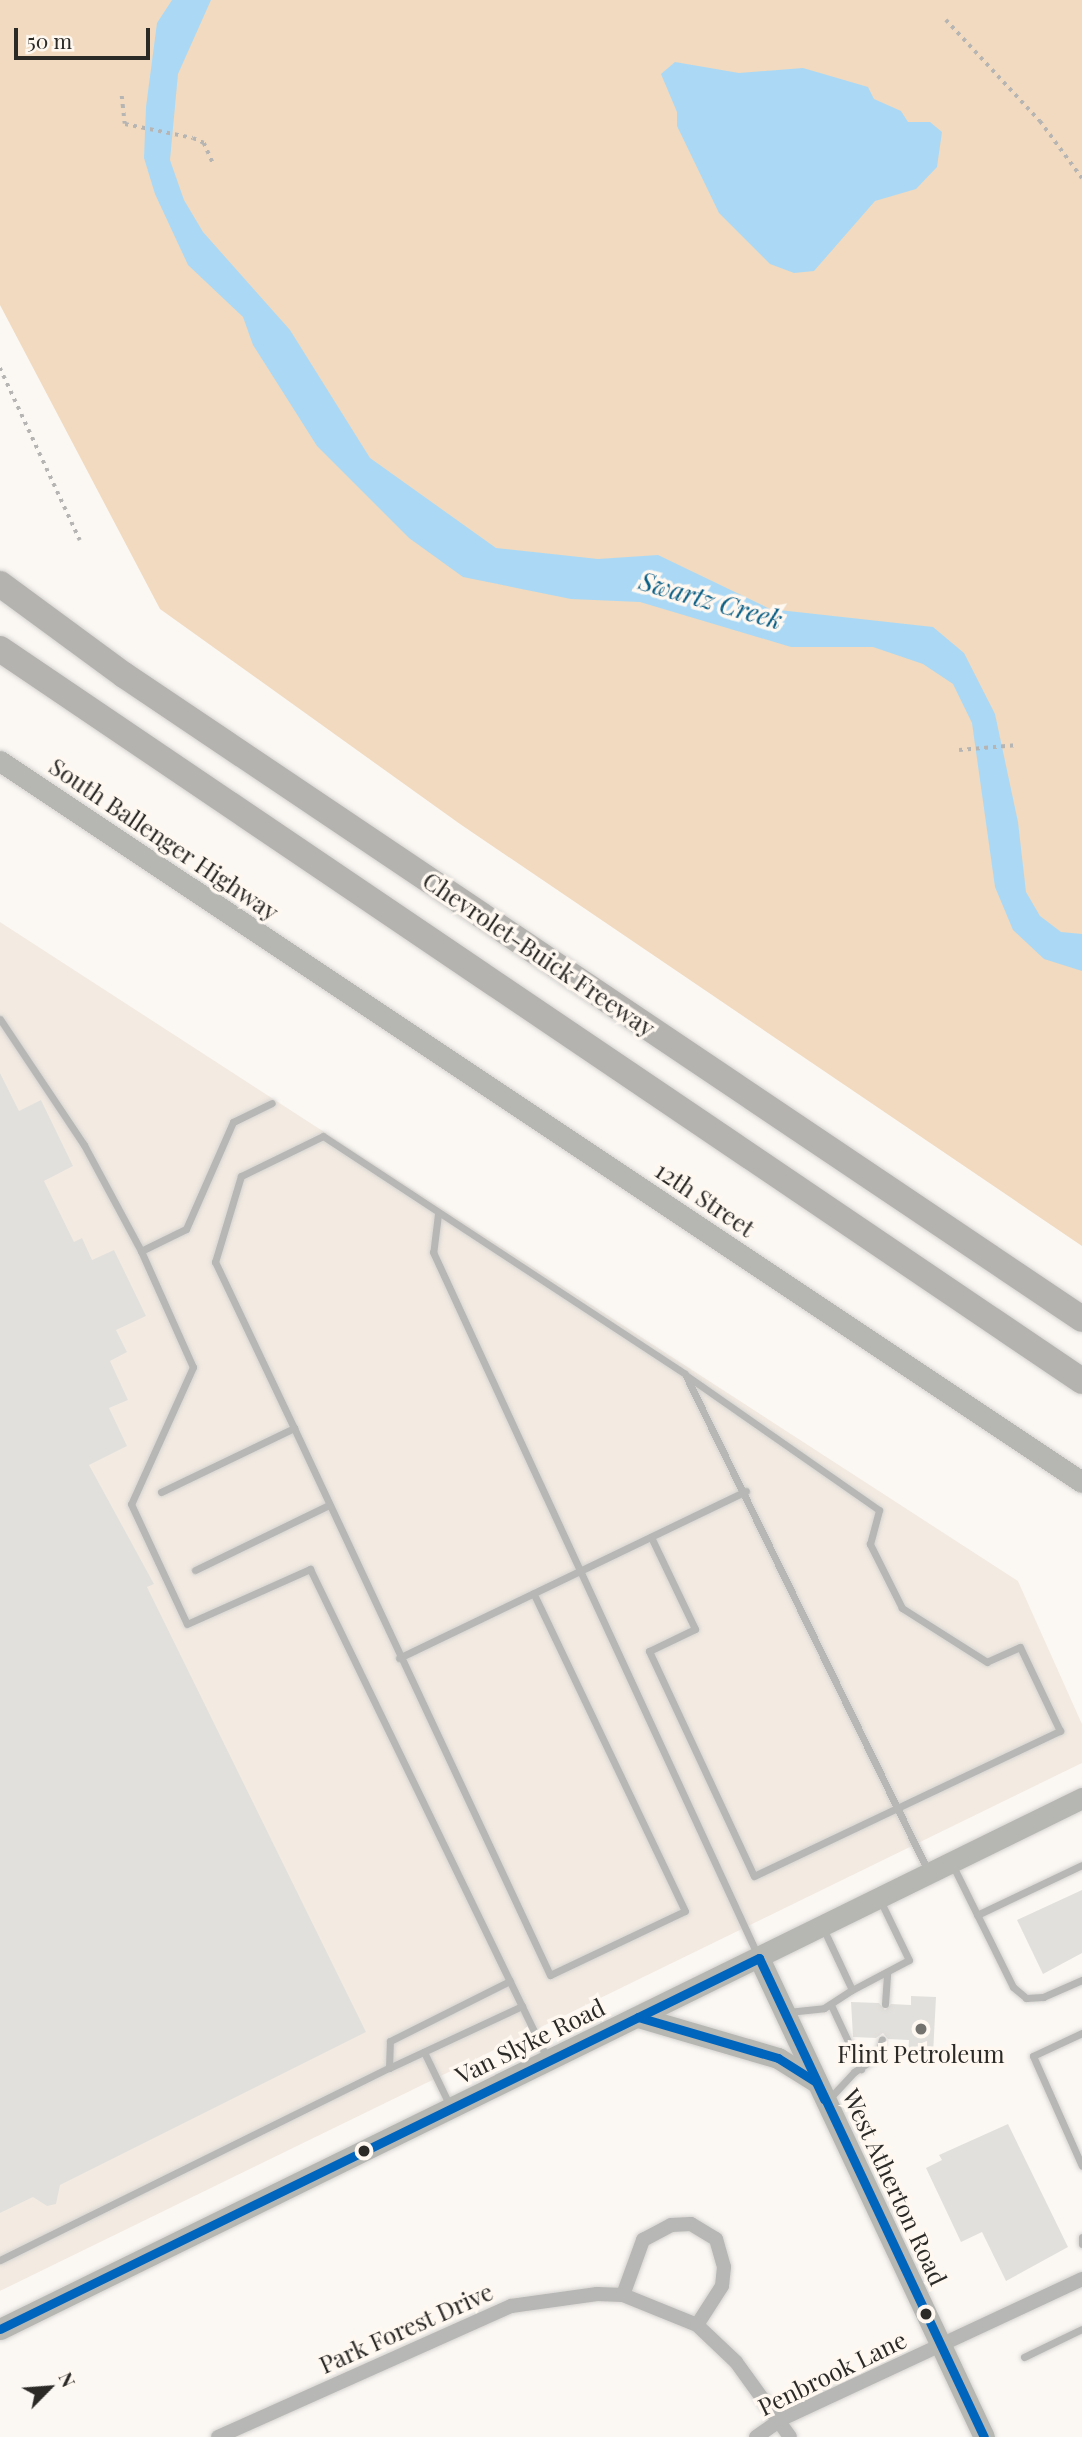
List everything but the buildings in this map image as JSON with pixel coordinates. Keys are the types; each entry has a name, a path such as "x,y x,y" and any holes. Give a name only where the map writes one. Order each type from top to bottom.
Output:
{"highway":[{"name":"Chevrolet-Buick Freeway","path":"0,584 124,674 1082,1319"},
{"name":"Chevrolet-Buick Freeway","path":"0,649 1082,1381"}],"street":[{"name":"South Ballenger Highway","path":"0,761 299,961"},
{"name":"12th Street","path":"299,961 1082,1484"},
{"name":"Van Slyke Road","path":"0,2329 823,1928 1082,1798"},
{"name":"West Atherton Road","path":"759,1958 984,2437"},
{"path":"638,2017 778,2058 816,2082"},
{"path":"622,2295 643,2240 671,2225 691,2224 716,2239 724,2267 722,2287 697,2325"},
{"name":"Penbrook Lane","path":"756,2437 782,2419 1082,2279"},
{"name":"Park Forest Drive","path":"219,2437 511,2306 622,2295 697,2325 736,2362 782,2419 790,2437"}],"lane":[{"path":"0,1019 84,1145 141,1251 193,1367 131,1504 187,1624 310,1569 549,2062"},
{"path":"141,1251 186,1229 233,1122 272,1103"},
{"path":"533,1594 685,1911 550,1975 327,1506 294,1428 215,1262 241,1176 323,1136 685,1374 879,1510 870,1544 902,1608 987,1662 1020,1647 1060,1731 754,1876 649,1651 695,1629 651,1537"},
{"path":"438,1214 433,1252 759,1958"},
{"path":"685,1374 746,1491 930,1874"},
{"path":"161,1492 294,1428"},
{"path":"399,1658 746,1491"},
{"path":"195,1570 327,1506"},
{"path":"952,1864 1013,1987 1026,1998 1043,1997 1082,1980"},
{"path":"977,1914 1082,1865"},
{"path":"784,2013 831,2005 852,1990 909,1960 880,1900"},
{"path":"823,1928 852,1990"},
{"path":"885,2004 887,1972"},
{"path":"389,2068 390,2041 510,1981"},
{"path":"831,2005 861,2069"},
{"path":"0,2260 389,2068 522,2006"},
{"path":"1082,2033 1033,2056 1082,2166"},
{"path":"826,2102 878,2056 882,2039"},
{"path":"424,2052 451,2108"},
{"path":"1082,2237 1082,2244"},
{"path":"1024,2357 1082,2329"}],"path":[{"path":"946,20 1040,121 1082,178"},
{"path":"122,96 125,124 194,138 204,144 213,163"},
{"path":"0,368 80,540"},
{"path":"959,750 1018,745"}],"shaded area":[{"path":"0,0 1082,0 1082,1246 460,824 160,609 0,305"},
{"path":"0,922 1018,1581 1082,1724 1082,1763 0,2291"}],"water":[{"name":"Swartz Creek","path":"172,0 211,0 178,74 170,160 184,200 203,232 290,330 370,458 496,548 598,559 658,555 770,609 933,627 964,653 995,714 1018,822 1026,892 1040,916 1061,932 1082,934 1082,971 1044,959 1013,930 995,887 972,723 953,684 923,664 873,647 791,647 640,602 571,599 463,577 409,538 317,446 253,345 243,317 188,265 155,194 144,158 146,107 157,23"},
{"path":"675,62 739,73 803,68 868,87 874,99 901,111 908,122 930,122 942,132 937,167 916,189 875,201 814,271 794,273 770,264 719,213 677,126 677,112 661,74"}],"transit line":[{"path":"0,2329 759,1958 984,2437"},
{"path":"638,2017 778,2058 816,2082 824,2099"}],"place":[{"name":"Flint Petroleum","path":"921,2029"}]}
